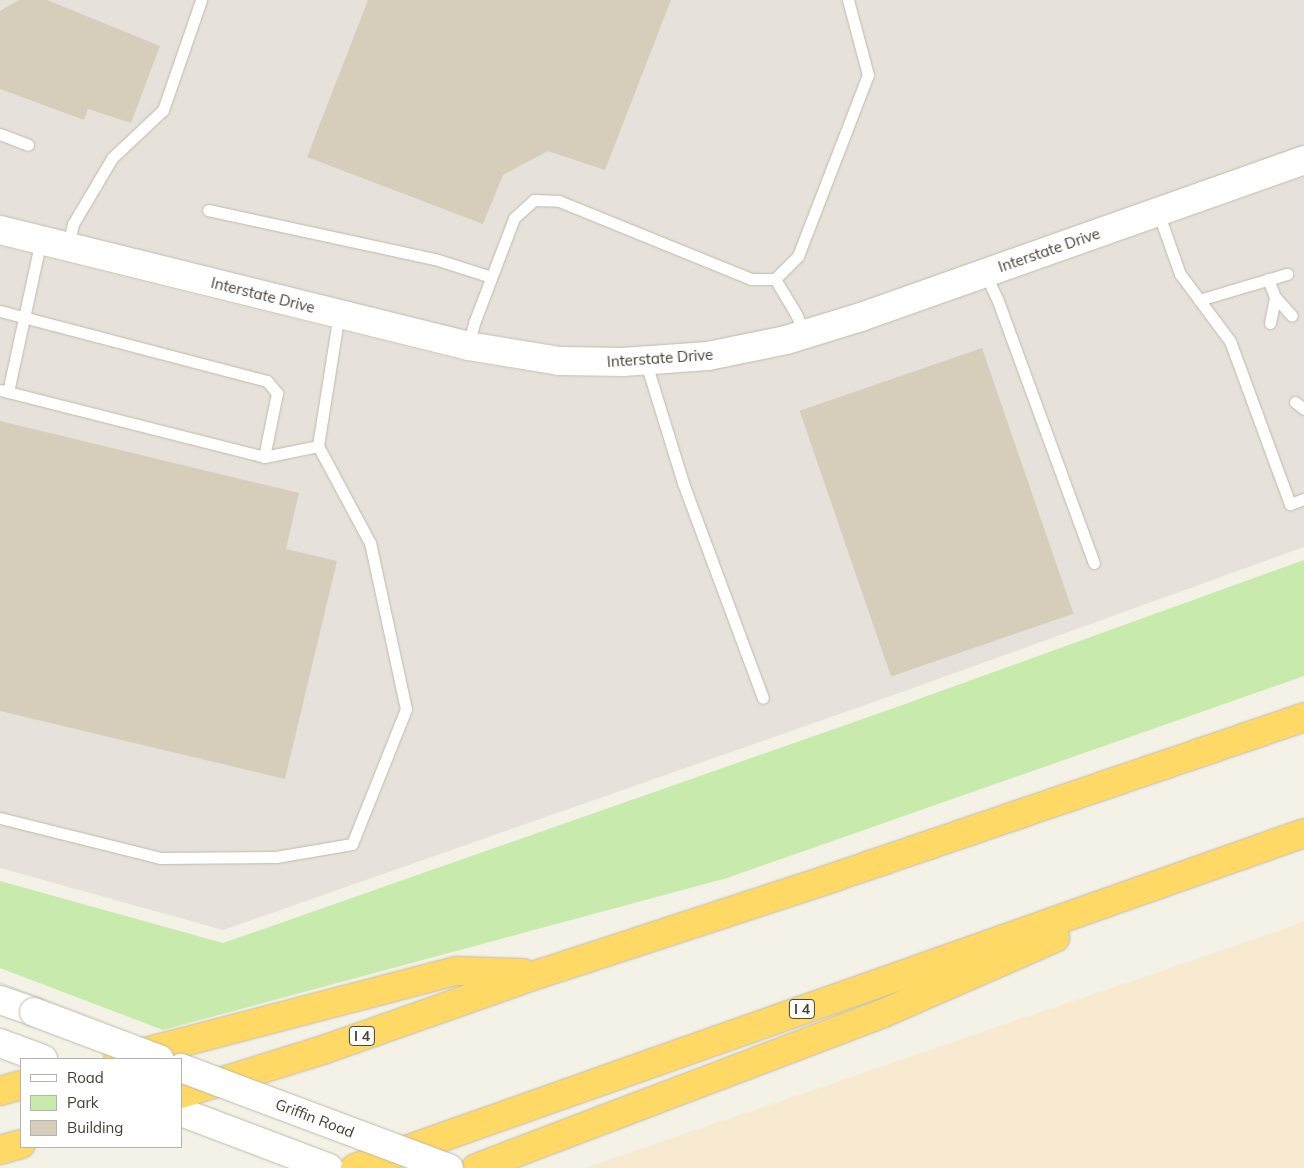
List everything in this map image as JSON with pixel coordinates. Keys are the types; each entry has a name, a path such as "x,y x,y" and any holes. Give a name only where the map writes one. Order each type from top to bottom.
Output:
{"highway":[{"name":"I 4","path":"182,1094 323,1050 542,973 850,872 1304,717"},
{"name":"I 4","path":"355,1168 1304,833"},
{"path":"476,1168 884,1013 1250,852"},
{"path":"122,1058 458,972 542,973"},
{"path":"0,1091 20,1085"},
{"path":"0,1150 20,1144"}],"street":[{"name":"Interstate Drive","path":"0,230 468,346 560,361 645,360 708,356 805,334 985,273 1304,160"},
{"path":"0,1000 156,1058"},
{"path":"0,1043 40,1058"},
{"name":"Griffin Road","path":"182,1068 449,1168"},
{"path":"182,1112 329,1168"}],"lane":[{"path":"68,247 73,224 112,158 163,110 201,0"},
{"path":"468,346 491,277 514,218 534,200 559,201 752,279 775,279 798,256 868,75 848,0"},
{"path":"0,134 28,145"},
{"path":"208,210 435,259 491,277"},
{"path":"1158,212 1180,274 1230,341 1290,504 1304,499"},
{"path":"41,240 24,318 4,391 264,457 318,446"},
{"path":"985,273 998,301 1094,563"},
{"path":"1198,300 1287,274"},
{"path":"775,279 796,314 805,334"},
{"path":"1268,279 1275,297 1292,316"},
{"path":"1270,323 1275,297"},
{"path":"0,311 267,381 277,393 264,457"},
{"path":"0,818 160,858 276,857 352,844 406,709 370,543 318,446 339,314"},
{"path":"645,360 683,483 763,698"}],"shaded area":[{"path":"0,0 1304,0 1304,146 858,303 784,326 707,342 624,348 562,346 471,332 0,215"},
{"path":"1304,176 1304,547 891,696 223,930 0,868 0,246 464,361 559,376 623,377 708,370 787,355 864,331"},
{"path":"1304,922 1304,1168 585,1168"},
{"path":"0,982 131,1031 0,984"}],"green space":[{"path":"1304,560 1304,676 727,878 163,1030 0,968 0,881 223,943 894,708"}],"building":[{"path":"19,0 47,0 160,46 131,123 88,109 84,120 0,89 0,11"},
{"path":"368,0 671,0 605,170 548,151 503,175 483,224 307,157"},
{"path":"982,348 1073,614 891,677 800,411"},
{"path":"0,421 299,493 286,549 337,561 285,779 0,711"}]}
